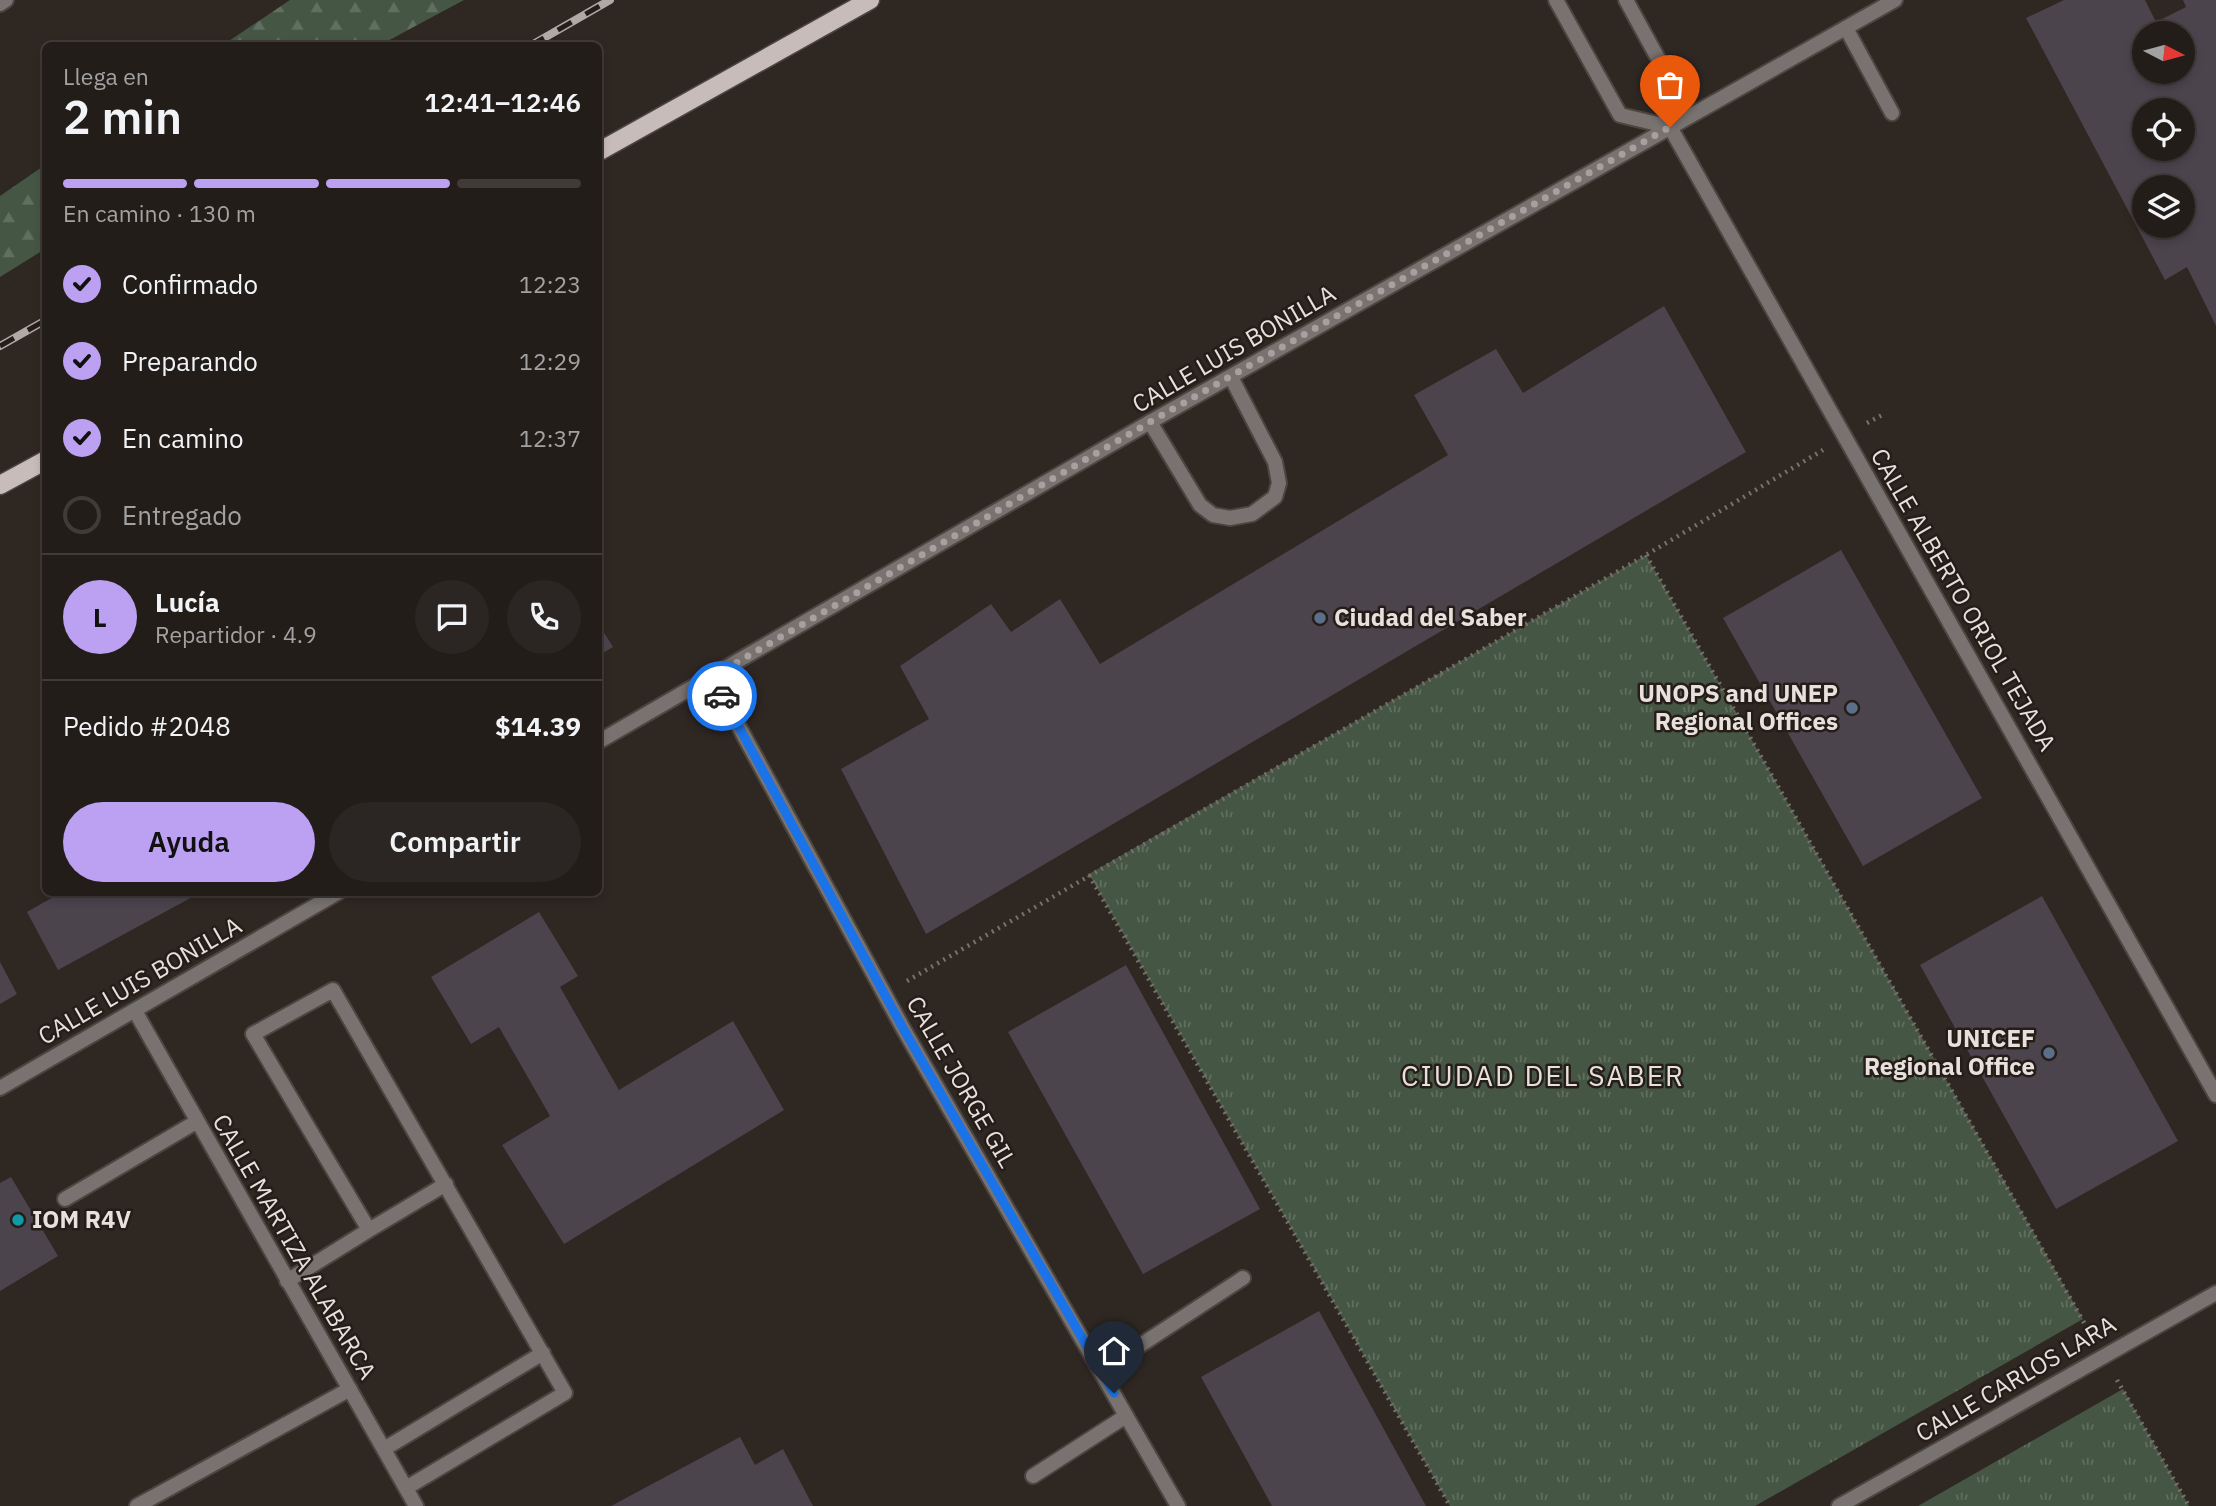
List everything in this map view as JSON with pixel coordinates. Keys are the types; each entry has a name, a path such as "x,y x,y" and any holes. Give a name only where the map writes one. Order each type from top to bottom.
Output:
{"main road":[{"path":"602,150 870,0"},
{"path":"0,485 42,462"}],"street":[{"path":"0,4 6,0"},
{"path":"1556,0 1620,115 1670,127 1672,84 1626,0"},
{"name":"CALLE LUIS BONILLA","path":"602,740 1150,422 1895,0"},
{"path":"1846,28 1892,113"},
{"name":"CALLE ALBERTO ORIOL TEJADA","path":"1670,127 2216,1095"},
{"path":"1150,422 1200,505 1213,514 1230,518 1252,514 1275,497 1279,483 1275,462 1231,377"},
{"name":"CALLE JORGE GIL","path":"712,677 885,993 1178,1506"},
{"name":"CALLE LUIS BONILLA","path":"0,1087 332,896"},
{"path":"369,1230 253,1034 333,990 565,1393 406,1488"},
{"name":"CALLE MARTIZA ALABARCA","path":"135,1011 416,1506"},
{"path":"65,1199 196,1122"},
{"path":"287,1281 446,1184"},
{"path":"1101,1371 1243,1278"},
{"name":"CALLE CARLOS LARA","path":"1839,1506 2216,1293"},
{"path":"384,1448 542,1353"},
{"path":"137,1506 350,1389"},
{"path":"1033,1476 1126,1416"}],"path":[{"path":"1864,425 1882,415"},
{"path":"885,993 1646,555 1824,449"},
{"path":"1646,555 2189,1506"},
{"path":"1089,874 1450,1506"}],"green space":[{"path":"290,0 464,0 386,42 227,42"},
{"path":"42,167 42,251 0,277 0,196"},
{"path":"1646,555 2083,1319 1755,1506 1450,1506 1089,874"},
{"path":"2123,1389 2189,1506 1918,1506"}],"building":[{"path":"2064,0 2145,0 2156,21 2132,21 2132,84 2195,84 2195,21 2158,21 2186,7 2183,0 2216,0 2216,326 2187,267 2165,280 2143,238 2195,238 2195,175 2132,175 2132,218 2026,18"},
{"name":"Ciudad del Saber","path":"1664,306 1746,452 926,934 841,769 929,719 900,666 991,604 1011,632 1060,599 1100,664 1448,455 1414,395 1496,349 1523,393"},
{"name":"UNOPS and UNEP Regional Offices","path":"1841,550 1982,798 1863,866 1723,618"},
{"path":"602,629 613,647 602,654"},
{"path":"55,896 194,896 58,970 27,912"},
{"name":"UNICEF Regional Office","path":"2042,896 2178,1141 2056,1209 1920,965"},
{"path":"539,912 578,976 560,987 619,1090 733,1021 784,1110 564,1244 502,1145 550,1116 499,1027 471,1044 431,977"},
{"path":"0,962 17,994 0,1004"},
{"path":"1126,965 1260,1209 1143,1274 1008,1032"},
{"name":"IOM R4V","path":"11,1177 58,1256 0,1291 0,1183"},
{"path":"1319,1311 1426,1506 1272,1506 1201,1377"},
{"path":"740,1437 755,1465 783,1449 813,1506 611,1506"}],"railway":[{"path":"537,42 610,0"},
{"path":"0,346 42,322"}],"way so far":[{"path":"722,696 712,677 1150,422 1670,127"}],"place":[{"name":"Ciudad del Saber","path":"1320,618"},
{"name":"UNOPS and UNEP Regional Offices","path":"1852,708"},
{"name":"UNICEF Regional Office","path":"2049,1053"},
{"name":"IOM R4V","path":"18,1220"}],"district":[{"name":"CIUDAD DEL SABER","path":"1543,1076"}],"route":[{"path":"722,696 904,1030 1114,1393"}]}
